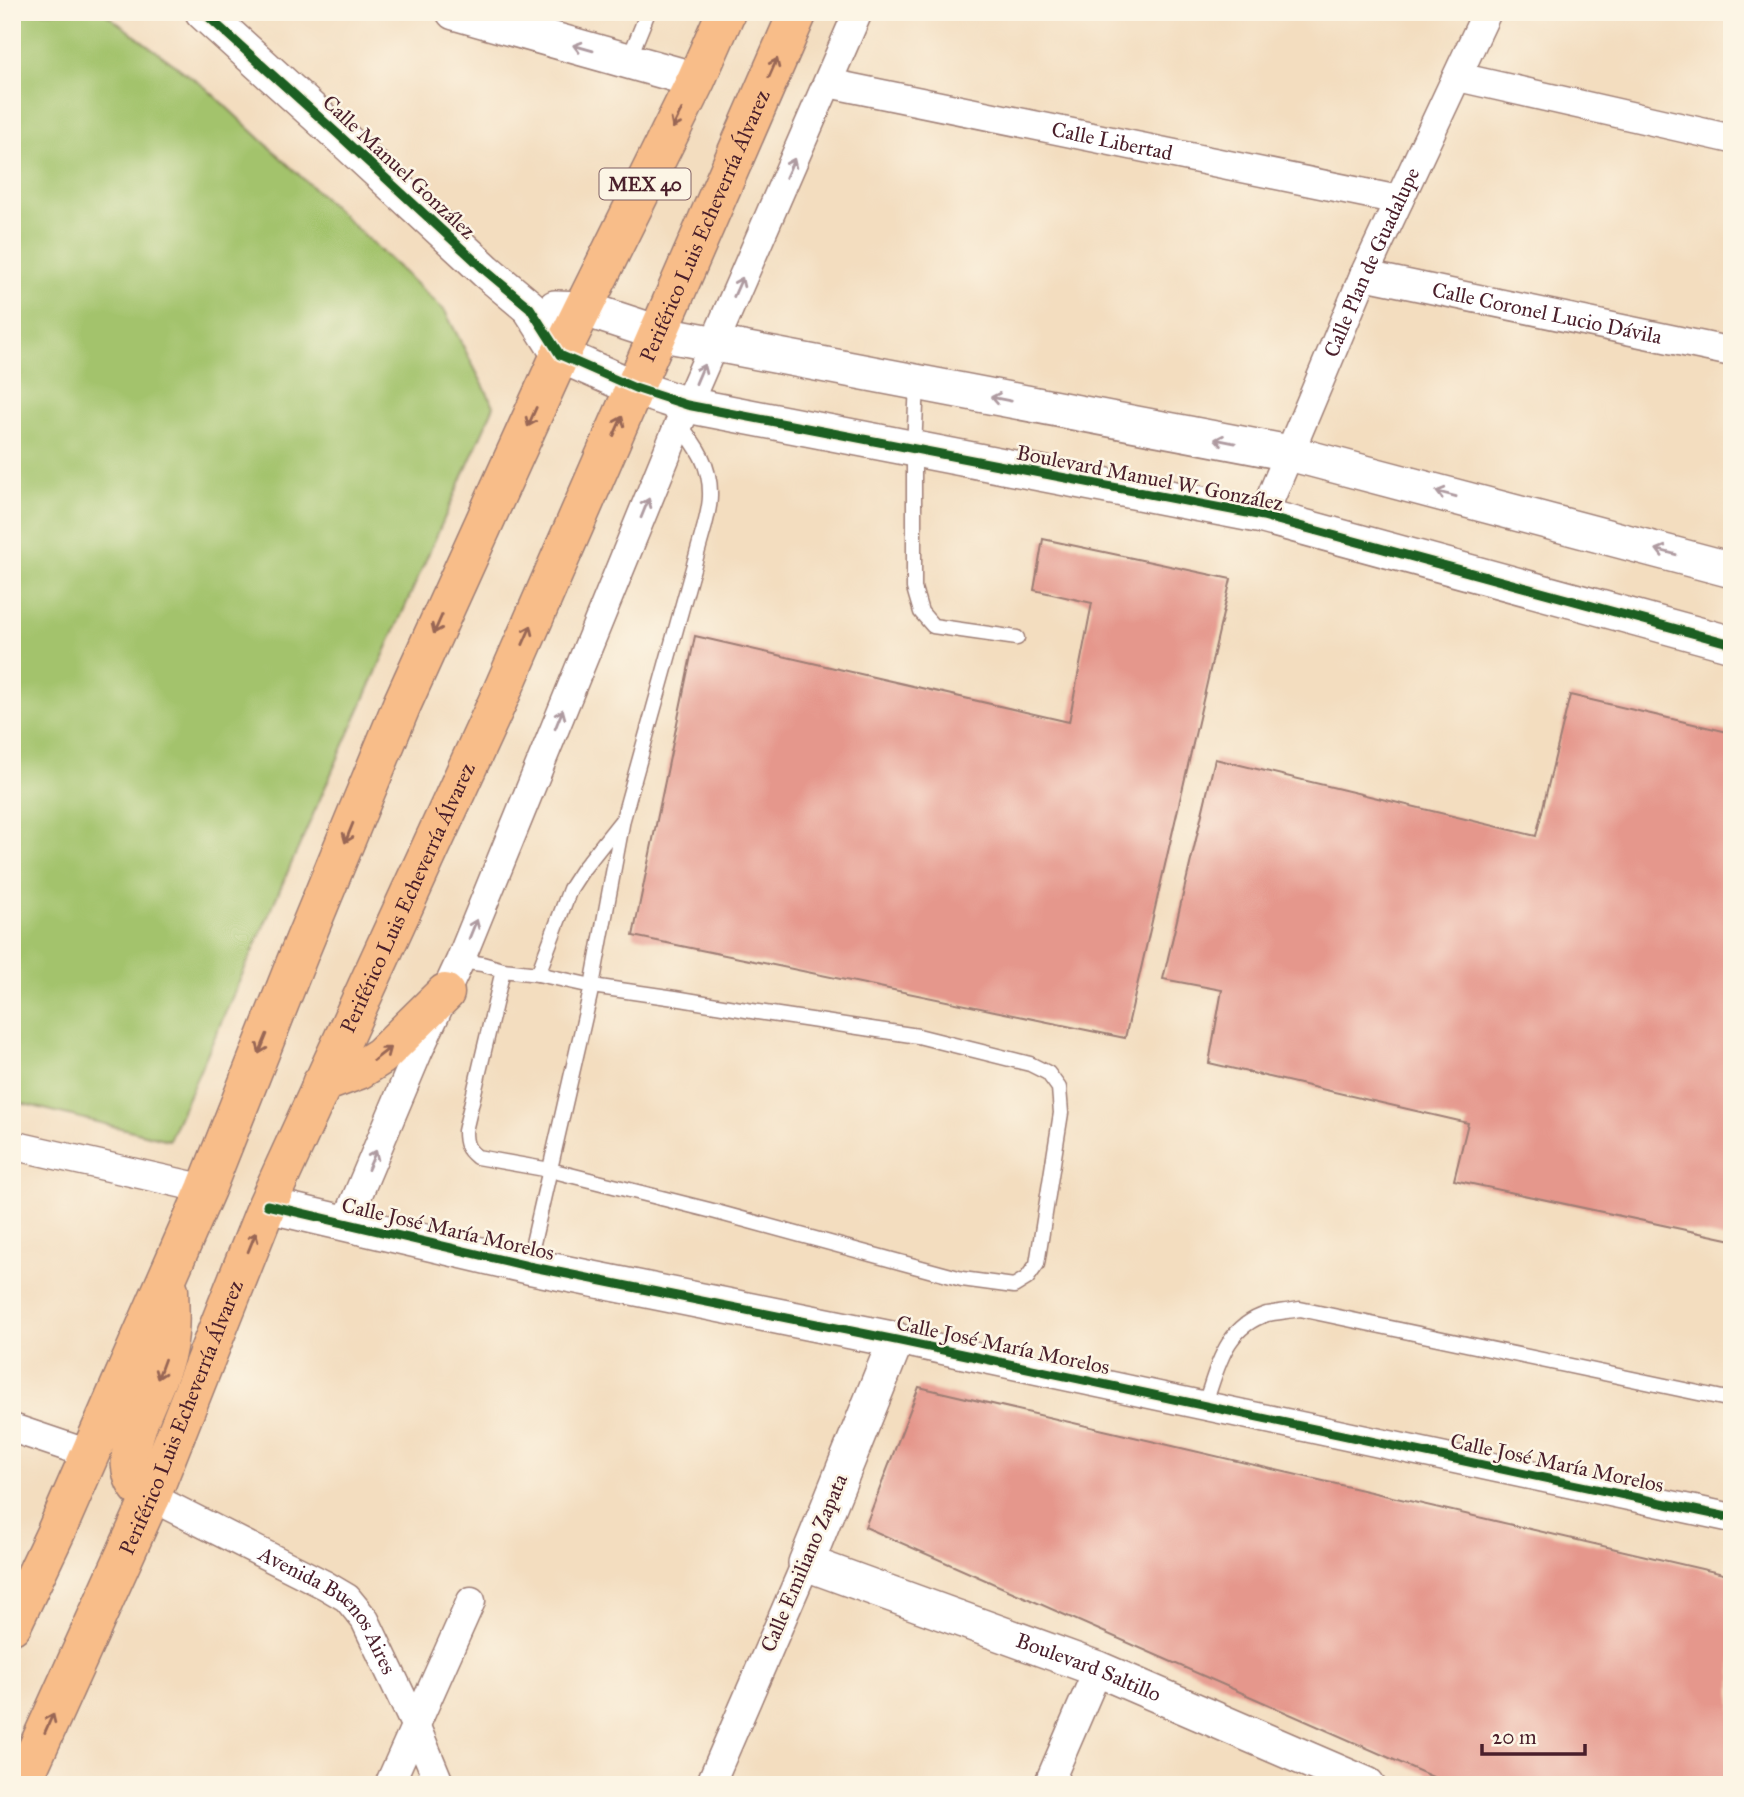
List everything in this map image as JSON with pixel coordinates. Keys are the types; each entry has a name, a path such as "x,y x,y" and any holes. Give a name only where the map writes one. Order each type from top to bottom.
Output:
{"main road":[{"name":"MEX 40","path":"560,355 696,80 726,12"},
{"name":"Periférico Luis Echeverría Álvarez","path":"21,1785 151,1497 267,1205 501,694 798,12"},
{"path":"12,1625 24,1569 55,1534 206,1189 397,717 560,355"},
{"path":"321,1084 359,1070 381,1056 452,977"},
{"path":"151,1497 137,1487 133,1479 131,1449 168,1346 168,1278"}],"street":[{"name":"Calle Manuel González","path":"203,12 530,308 560,355"},
{"path":"454,12 696,80"},
{"path":"346,1223 452,977 683,414 858,12"},
{"name":"Calle Plan de Guadalupe","path":"1263,516 1364,275 1488,12"},
{"path":"1458,76 1732,139"},
{"name":"Calle Libertad","path":"828,83 1399,200"},
{"name":"Calle Coronel Lucio Dávila","path":"1364,275 1732,352"},
{"path":"530,308 585,309 658,333 1289,453 1732,570"},
{"name":"Boulevard Manuel W. González","path":"560,355 635,388 683,414 914,449 1263,516 1732,644"},
{"path":"12,1145 206,1189"},
{"name":"Calle José María Morelos","path":"267,1205 528,1266 895,1340 1732,1518"},
{"name":"Calle Emiliano Zapata","path":"710,1785 806,1563 895,1340"},
{"path":"12,1428 89,1454"},
{"name":"Avenida Buenos Aires","path":"151,1497 347,1598 365,1620 416,1727 440,1785"},
{"name":"Boulevard Saltillo","path":"806,1563 1098,1669 1367,1785"},
{"path":"389,1785 471,1601"},
{"path":"1048,1785 1098,1669"}],"lane":[{"path":"628,61 648,12"},
{"path":"917,383 914,588 921,612 933,626 1017,638"},
{"path":"528,1266 592,986 623,819 705,525 710,497 707,468 683,414"},
{"path":"538,974 570,889 623,819"},
{"path":"452,977 482,964 592,986 918,1037 1030,1064 1048,1073 1059,1088 1061,1113 1037,1264 1027,1278 1014,1286 962,1279 550,1170 477,1157 465,1143 465,1131 503,970"},
{"path":"1204,1406 1227,1344 1242,1326 1266,1315 1300,1309 1732,1400"}],"green space":[{"path":"12,12 103,12 206,88 445,311 494,406 169,1140 12,1101"}],"building":[{"path":"1043,539 1231,579 1125,1038 633,936 695,636 1069,722 1092,603 1034,590"},
{"path":"1570,695 1732,733 1732,1240 1454,1180 1468,1123 1209,1063 1222,990 1163,979 1215,759 1536,836"},
{"path":"919,1387 1732,1576 1732,1785 1451,1785 865,1527"}],"cycle path":[{"path":"203,12 530,308 560,355 635,388 687,405 1263,516 1732,644"},
{"path":"267,1205 528,1266 896,1340 1732,1518"}]}
